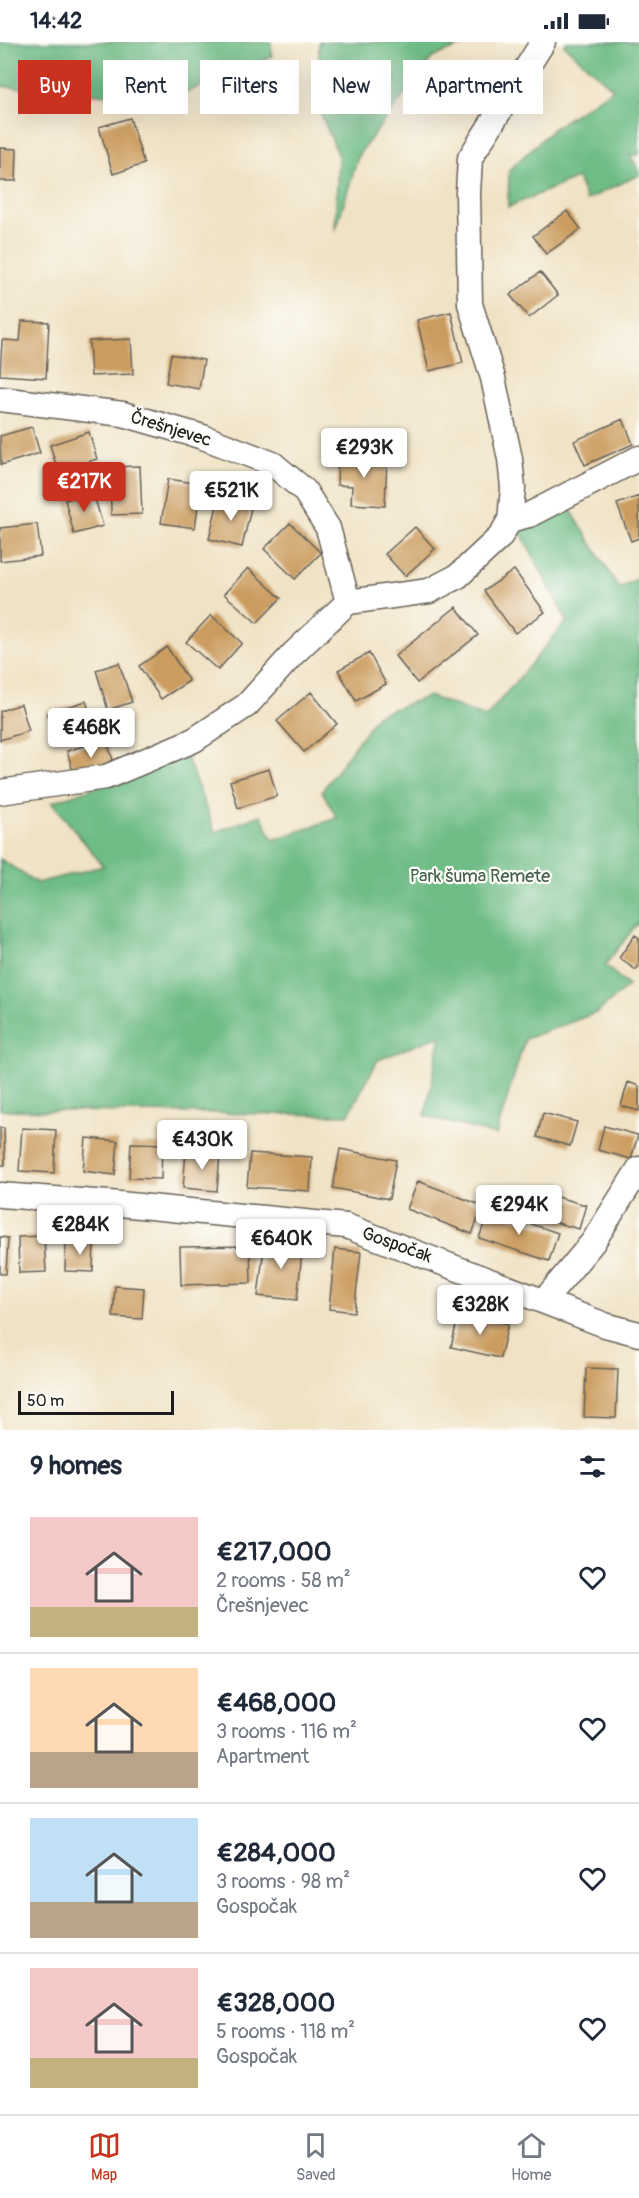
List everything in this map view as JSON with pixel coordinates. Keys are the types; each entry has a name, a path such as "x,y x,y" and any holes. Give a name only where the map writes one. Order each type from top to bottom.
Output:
{"street":[{"path":"0,792 106,777 194,740 247,705 293,654 348,602 429,591 458,576 500,537 510,520 513,488 510,459 494,378 470,304 468,193 470,158 543,42"},
{"name":"Črešnjevec","path":"0,399 123,414 203,437 273,464 304,490 327,528 348,602"},
{"path":"510,520 529,514 639,458"},
{"path":"544,1301 593,1242 639,1169"},
{"name":"Gospočak","path":"0,1195 346,1226 605,1325 639,1334"}],"green space":[{"path":"0,42 271,42 272,56 263,60 200,60 200,86 188,92 188,60 103,60 103,95 91,94 91,60 18,60 18,88 0,86"},
{"path":"319,42 470,42 430,60 403,60 403,96 391,112 391,60 319,60"},
{"path":"566,42 639,42 639,155 630,155 639,170 639,175 586,200 577,178 508,207 509,170 555,127 613,89 564,45"},
{"path":"321,114 389,114 359,154 335,232 338,154"},
{"name":"Park šuma Remete","path":"567,504 619,588 639,578 639,925 637,924 605,965 628,986 598,1012 525,1039 496,1135 425,1116 441,1035 378,1060 348,1115 0,1110 0,859 37,883 103,866 52,802 186,756 215,832 261,815 273,840 337,818 322,791 377,715 429,696 486,717 567,621 519,529"}],"building":[{"path":"130,118 144,164 113,174 99,127"},
{"path":"0,148 17,149 16,181 0,181"},
{"path":"567,211 581,229 546,254 533,236"},
{"path":"540,272 558,295 529,318 510,295"},
{"path":"451,312 463,363 429,371 417,320"},
{"path":"22,321 49,322 46,378 0,375 2,340 20,341"},
{"path":"131,339 133,374 91,376 89,341"},
{"path":"171,354 204,360 199,389 166,383"},
{"path":"623,419 633,444 585,465 574,441"},
{"path":"32,427 40,453 1,465 0,436"},
{"path":"89,432 97,459 58,471 50,445"},
{"path":"338,456 387,459 385,506 351,504 352,486 337,485"},
{"path":"140,466 142,514 111,515 110,467"},
{"path":"168,479 201,484 195,528 161,523"},
{"path":"93,492 103,526 74,534 65,500"},
{"path":"639,496 639,538 631,541 617,504"},
{"path":"219,497 252,504 242,547 209,539"},
{"path":"290,523 321,553 295,579 264,549"},
{"path":"37,524 41,556 0,561 0,528"},
{"path":"415,527 435,549 405,576 385,554"},
{"path":"248,568 281,598 257,623 224,594"},
{"path":"514,570 545,612 515,633 484,591"},
{"path":"456,607 478,635 417,683 395,656"},
{"path":"211,615 242,643 218,670 186,642"},
{"path":"167,647 189,681 161,699 139,666"},
{"path":"369,653 386,684 356,701 338,670"},
{"path":"119,663 132,702 108,710 96,670"},
{"path":"311,692 337,724 304,752 277,721"},
{"path":"86,701 94,727 55,740 47,713"},
{"path":"21,704 29,731 0,740 0,711"},
{"path":"106,739 115,766 75,778 67,751"},
{"path":"269,769 277,796 238,808 230,781"},
{"path":"635,935 639,938 639,965 636,970 619,958"},
{"path":"628,1082 639,1086 639,1111 621,1106"},
{"path":"543,1113 577,1122 570,1146 537,1137"},
{"path":"604,1126 638,1135 631,1159 598,1150"},
{"path":"0,1128 4,1128 5,1165 0,1165"},
{"path":"22,1128 56,1130 54,1173 19,1171"},
{"path":"86,1138 118,1141 115,1175 83,1171"},
{"path":"131,1143 162,1144 161,1179 129,1178"},
{"path":"340,1149 396,1160 389,1199 333,1188"},
{"path":"186,1152 220,1154 217,1191 183,1188"},
{"path":"250,1153 312,1157 310,1191 247,1187"},
{"path":"418,1181 483,1206 472,1234 407,1209"},
{"path":"553,1196 586,1205 579,1229 546,1220"},
{"path":"489,1210 558,1233 549,1261 479,1238"},
{"path":"44,1236 46,1272 19,1273 18,1237"},
{"path":"0,1237 8,1238 6,1274 0,1274"},
{"path":"66,1239 94,1240 93,1272 65,1271"},
{"path":"265,1239 303,1243 297,1300 258,1296"},
{"path":"250,1246 251,1283 181,1285 180,1247"},
{"path":"335,1249 361,1252 354,1312 329,1309"},
{"path":"115,1286 144,1288 142,1319 113,1317"},
{"path":"459,1313 508,1324 500,1358 451,1347"},
{"path":"586,1368 618,1369 616,1418 584,1417"}]}
